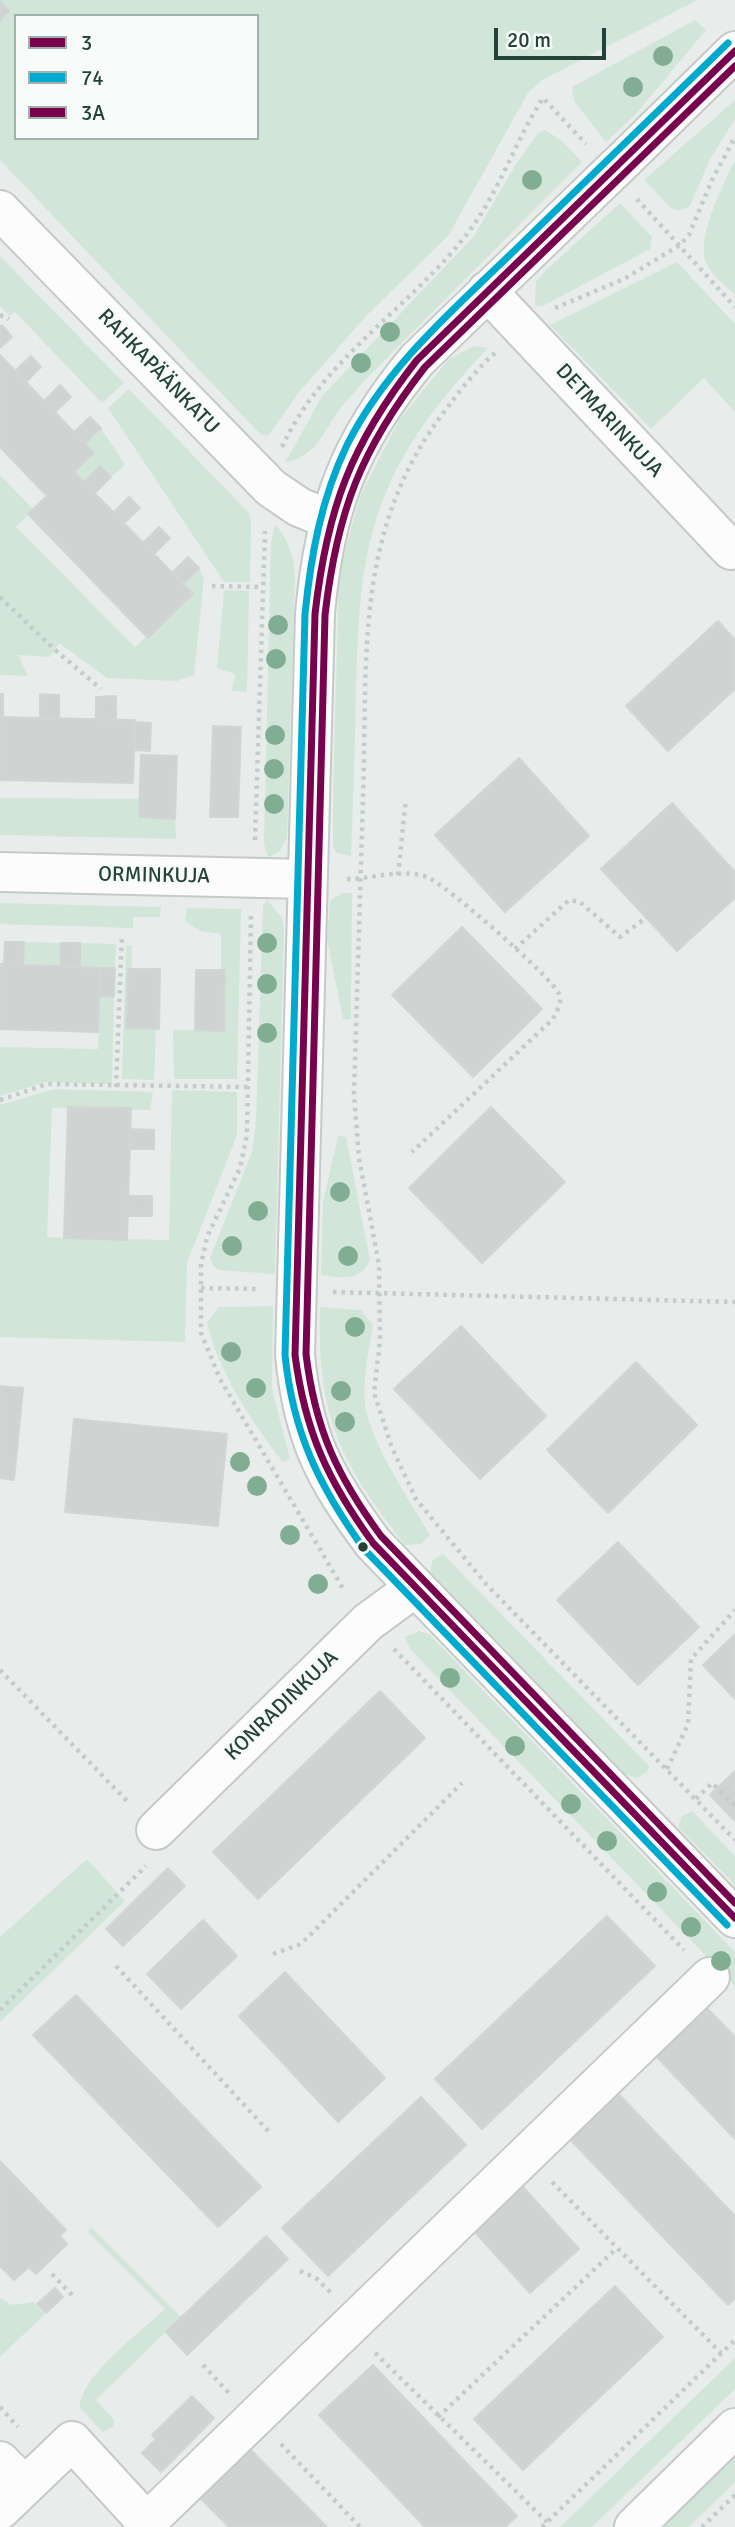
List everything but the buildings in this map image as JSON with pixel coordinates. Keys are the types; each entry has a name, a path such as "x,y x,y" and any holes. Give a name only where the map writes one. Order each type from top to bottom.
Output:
{"street":[{"path":"735,51 417,360 390,392 350,460 328,519 319,565 315,614 296,1341 299,1393 306,1426 326,1474 348,1510 414,1589 735,1918"},
{"name":"RAHKAPÄÄNKATU","path":"0,210 271,488 299,507 328,519"},
{"name":"DETMARINKUJA","path":"487,291 731,550"},
{"name":"ORMINKUJA","path":"0,872 307,879"},
{"name":"KONRADINKUJA","path":"156,1830 368,1622 414,1589"},
{"path":"8,2486 72,2441 149,2525 255,2417 709,1977"},
{"path":"634,2527 735,2428"}],"path":[{"path":"277,457 291,427 337,365 443,262 468,232 543,98"},
{"path":"735,137 712,180 689,235 680,246 624,279 542,314 492,355 435,424 410,463 384,525 368,610 354,1094 359,1158 379,1265 380,1341 374,1393 393,1448 416,1499 486,1584 735,1840"},
{"path":"0,315 9,319"},
{"path":"254,851 266,522"},
{"path":"212,586 263,587"},
{"path":"0,597 55,650 101,689"},
{"path":"398,874 405,799"},
{"path":"307,879 361,879 410,873 438,883 537,967 559,994 560,1005 553,1019 412,1152"},
{"path":"515,949 569,900 580,902 620,937 646,918"},
{"path":"116,1087 122,934"},
{"path":"0,1100 47,1084 248,1087"},
{"path":"201,1288 272,1290"},
{"path":"325,1291 735,1302"},
{"path":"667,1769 688,1724 691,1659 735,1610"},
{"path":"0,1670 156,1830 145,1868 0,2010"},
{"path":"273,1954 300,1944 462,1783"},
{"path":"695,1799 712,1783 735,1806"},
{"path":"116,1966 271,2134"},
{"path":"526,2155 721,2353"},
{"path":"438,2417 617,2248"},
{"path":"52,2274 73,2297"},
{"path":"349,2326 547,2522"},
{"path":"542,2527 735,2340"},
{"path":"255,2417 360,2527"},
{"path":"702,2527 735,2496"}],"green space":[{"path":"0,0 698,0 542,80 528,93 448,236 367,315 299,392 268,436 260,434 0,160 0,20 9,11"},
{"path":"695,20 706,30 635,115 606,142 574,101 572,87"},
{"path":"735,100 735,119 710,159 690,206 679,211 672,209 644,180"},
{"path":"545,130 561,140 582,162 369,376 342,406 312,449 305,455 285,463 322,396 474,236 516,164 538,133"},
{"path":"735,160 735,295 711,272 704,252 712,211"},
{"path":"620,203 652,237 650,249 543,306 535,305 536,282 544,272"},
{"path":"0,256 124,383 102,403 15,312 10,316 0,306"},
{"path":"677,262 735,324 735,412 704,378 651,429 550,325"},
{"path":"473,346 488,348 446,395 411,444 380,506 372,533 362,586 360,614 351,856 337,853 333,846 333,798 339,572 361,494 399,420 449,359"},
{"path":"129,389 248,512 251,520 250,582 224,582 108,408"},
{"path":"101,428 125,465 111,477 100,466 84,482 74,472 94,453 85,443"},
{"path":"0,475 33,509 16,527 135,647 193,595 183,584 199,568 204,579 194,675 177,681 107,678 59,643 50,657 18,655 28,676 0,675"},
{"path":"275,524 290,549 295,578 287,838 280,851 268,858 264,844 271,543"},
{"path":"224,590 249,591 247,692 232,691 235,674 217,668"},
{"path":"0,798 140,799 140,817 175,819 176,839 0,835"},
{"path":"342,893 352,893 351,1019 343,1019 327,939 330,901"},
{"path":"267,900 282,918 284,930 275,1274 219,1270 213,1266 210,1258 252,1152 256,1121 263,906"},
{"path":"0,903 161,907 160,917 133,917 133,928 0,924"},
{"path":"187,908 241,909 237,1079 174,1079 173,1030 224,1030 225,970 221,970 221,934 200,931 185,921"},
{"path":"24,942 61,943 61,966 23,965"},
{"path":"80,943 116,944 115,968 80,967"},
{"path":"126,945 132,946 132,969 128,969 126,1028 156,1029 154,1080 122,1079"},
{"path":"99,996 114,997 112,1084 46,1082 0,1096 0,1047 98,1049"},
{"path":"54,1089 153,1092 150,1110 52,1108 47,1237 169,1240 172,1090 237,1092 237,1135 187,1263 185,1342 0,1337 0,1105"},
{"path":"338,1136 346,1137 370,1260 361,1272 350,1277 321,1275 323,1202"},
{"path":"273,1306 272,1389 290,1459 283,1462 237,1396 219,1358 207,1322 219,1307"},
{"path":"320,1307 361,1310 373,1325 365,1373 366,1410 381,1451 430,1535 421,1544 405,1545 363,1487 348,1461 328,1408 320,1345"},
{"path":"443,1554 649,1766 647,1772 637,1778 625,1774 433,1575 430,1571 433,1560"},
{"path":"419,1631 430,1635 735,1952 735,1986 410,1649 405,1637"},
{"path":"692,1811 735,1856 735,1885 678,1827 682,1816"},
{"path":"87,1859 125,1901 0,2022 0,1937"},
{"path":"91,2227 181,2317 96,2400 114,2420 113,2427 103,2432 80,2408 82,2396 100,2369 165,2309 88,2232"},
{"path":"0,2298 12,2305 33,2302 45,2314 0,2357"},
{"path":"735,2358 735,2389 592,2527 560,2527"},
{"path":"735,2452 735,2482 689,2527 657,2527"}],"transit line":[{"name":"74","path":"727,1925 364,1549 334,1503 311,1458 294,1409 285,1355 305,614 314,549 330,486 347,445 363,417 381,390 422,341 728,43"},
{"name":"3","path":"735,51 417,360 375,420 359,449 335,509 320,576 315,614 295,1355 305,1408 321,1455 343,1498 373,1543 735,1918"},
{"name":"3A","path":"735,66 425,367 368,454 345,512 330,578 325,615 306,1354 315,1406 330,1451 352,1493 381,1536 735,1903"}]}
